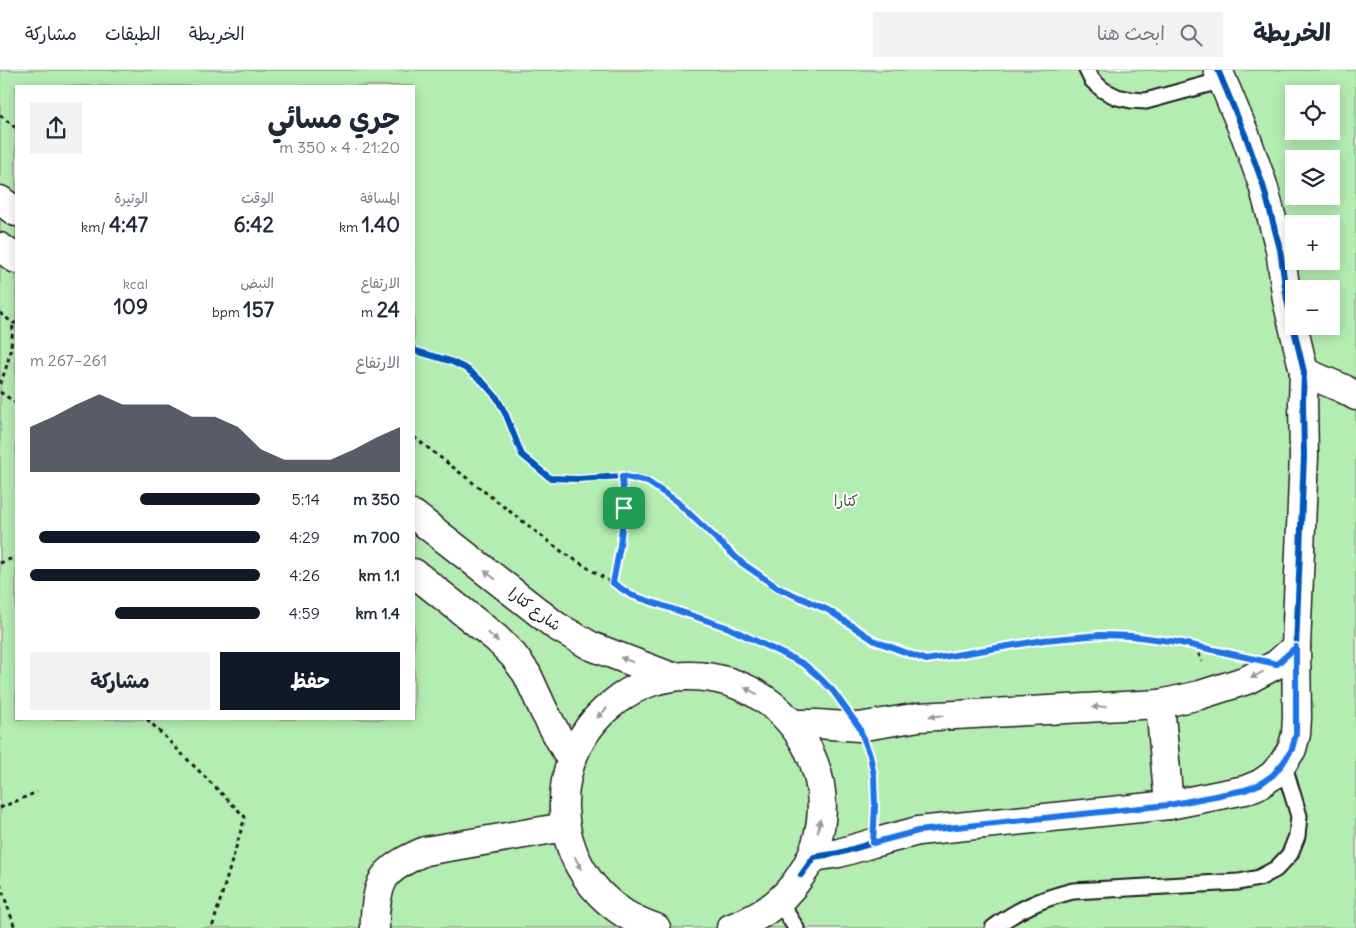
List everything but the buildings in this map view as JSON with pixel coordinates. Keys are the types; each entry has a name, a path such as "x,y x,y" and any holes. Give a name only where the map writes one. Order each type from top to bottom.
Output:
{"street":[{"path":"731,928 752,919 779,901 814,857 840,854 918,831 1169,805 1245,790 1260,784 1273,775 1292,749 1296,734 1296,647 1304,456 1302,402 1304,372 1287,300 1280,249 1263,185 1246,137 1220,75"},
{"path":"0,200 15,211"},
{"path":"0,247 15,258"},
{"path":"1304,372 1356,396"},
{"name":"شارع كتارا","path":"415,516 556,626 590,646 672,677"},
{"path":"415,574 496,638 513,656 527,674 544,711 571,760"},
{"path":"793,724 859,727 919,717 1160,704 1200,695 1247,680 1277,664 1296,647"},
{"path":"656,928 626,915 598,892 586,877 570,845 565,827 563,804 565,782 571,760 587,730 610,705 624,694 639,687 672,677 706,676 723,680 739,684 769,701 793,724 814,762 822,806 821,820 814,849 801,875"},
{"path":"1160,704 1169,805"},
{"path":"375,928 374,919 378,893 386,875 404,860 425,851 565,827"}],"lane":[{"path":"1087,70 1092,80 1104,90 1117,97 1146,101 1220,75"},
{"path":"993,928 1028,905 1073,891 1239,882 1259,878 1276,869 1290,854 1298,836 1299,816 1283,763"},
{"path":"779,901 796,928"}],"path":[{"path":"0,115 15,127"},
{"path":"0,313 14,323 7,368 0,384"},
{"path":"0,392 15,402"},
{"path":"415,438 561,551 631,595 729,628 804,664 833,691 859,727 870,755 874,776 873,843"},
{"path":"613,583 620,546 624,508 619,476 631,478"},
{"path":"0,563 15,557"},
{"path":"1186,644 1205,648"},
{"path":"147,720 245,817 212,928"},
{"path":"0,808 37,792"},
{"path":"0,884 15,928"}],"green space":[{"name":"كتارا","path":"0,70 1356,70 1356,928 0,928"}],"cycle path":[{"path":"801,875 814,857 839,853 918,831 1169,805 1245,790 1260,784 1273,775 1292,749 1296,734 1297,717 1296,647 1304,456 1304,372 1287,300 1280,249 1263,185 1246,137 1218,70"},
{"path":"415,350 450,361 467,369 483,382 497,398 522,455 550,478 578,479 622,476 648,482 676,501 742,563 778,588 829,610 875,641 926,660 1044,640 1100,635 1132,636 1177,642 1277,664"}],"route":[{"path":"622,476 648,482 676,501 742,563 778,588 828,610 875,641 926,660 1044,640 1100,635 1132,636 1177,642 1277,664 1296,647 1297,718 1296,734 1292,749 1273,775 1260,784 1245,790 1169,805 918,831 873,843 874,776 870,755 859,727 833,691 804,664 729,628 631,595 613,583 620,546 624,508 622,476"}]}
